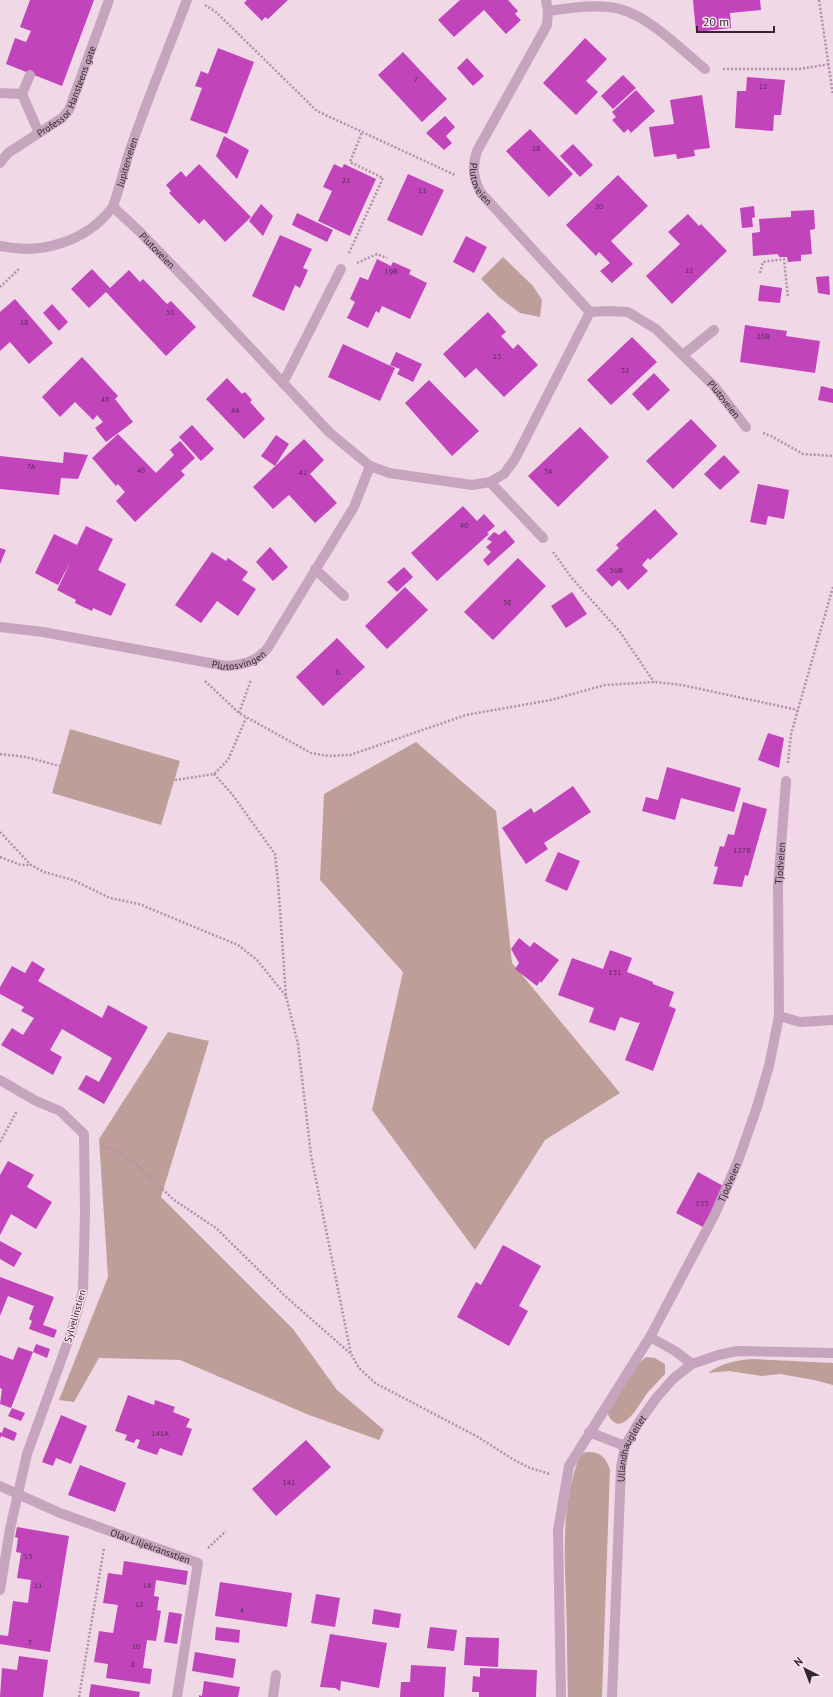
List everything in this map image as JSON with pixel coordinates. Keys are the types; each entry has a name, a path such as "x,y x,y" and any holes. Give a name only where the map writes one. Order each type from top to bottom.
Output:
{"street":[{"name":"Professor Hansteens gate","path":"0,163 8,153 62,118 69,110 109,0"},
{"name":"Jupiterveien","path":"113,207 133,141 187,0"},
{"name":"Plutoveien","path":"546,0 548,11 547,25 477,151 473,163 476,179 481,193 590,312"},
{"path":"548,11 614,3 635,14 705,69"},
{"path":"30,75 22,94 39,133"},
{"path":"0,93 22,94"},
{"path":"0,246 15,249 48,247 82,234 113,207"},
{"name":"Plutoveien","path":"113,207 139,231 328,432 370,466 389,473 472,484 490,482 504,474 515,459 590,312"},
{"path":"283,383 341,269"},
{"name":"Plutoveien","path":"590,312 628,312 656,329 715,387 746,428"},
{"path":"683,355 714,330"},
{"name":"Plutosvingen","path":"0,627 43,632 226,666 252,661 261,656 266,649 354,507 370,466"},
{"path":"490,482 543,538"},
{"path":"315,570 344,596"},
{"name":"Tjodveien","path":"561,1697 558,1530 569,1466 650,1337 714,1214 738,1161 767,1073 779,1016 778,886 786,781"},
{"path":"779,1016 800,1022 833,1020"},
{"path":"0,1080 36,1101 60,1111 84,1134"},
{"name":"Sylvelinstien","path":"0,1590 17,1495 27,1454 71,1333 83,1291 85,1212 84,1134"},
{"path":"650,1337 675,1351 692,1364"},
{"name":"Ullandhaugleitet","path":"612,1697 621,1467 624,1446 656,1397 674,1378 692,1364 718,1355 737,1351 833,1352"},
{"path":"590,1432 624,1446"},
{"name":"Olav Liljekransstien","path":"0,1486 17,1495 198,1563 177,1697"},
{"path":"273,1697 276,1675"}],"path":[{"path":"819,0 830,64 833,95"},
{"path":"200,1 216,12 317,111 456,175 476,179"},
{"path":"705,69 799,70 830,64"},
{"path":"341,269 383,178 350,162 362,132"},
{"path":"341,269 377,254 388,258"},
{"path":"760,273 764,262 784,258 788,297"},
{"path":"746,428 771,436 803,454 833,456"},
{"path":"543,538 571,577 620,632 655,682"},
{"path":"786,781 792,734 833,587"},
{"path":"239,713 255,670 252,661"},
{"path":"205,680 246,718 311,753 329,756 350,755 466,715 551,700 605,685 655,682 682,685 798,710"},
{"path":"175,780 214,774 228,760 246,718"},
{"path":"0,754 26,757 60,766"},
{"path":"214,774 232,794 274,854 278,882 286,996 298,1044 312,1155 351,1354"},
{"path":"0,832 31,865 44,872 73,880 110,898 139,904 238,945 258,960 286,996"},
{"path":"0,857 21,865 31,865"},
{"path":"0,1142 17,1113 16,1088"},
{"path":"84,1134 133,1161 174,1200 216,1228 286,1296 351,1354 360,1368 375,1383 478,1437 514,1460 530,1468 555,1475"},
{"path":"79,1697 100,1565 108,1530"},
{"path":"198,1563 206,1550 226,1531"}],"shaded area":[{"path":"503,257 533,286 542,300 540,317 520,313 500,298 481,279"},
{"path":"70,729 180,761 161,825 52,793"},
{"path":"416,742 496,811 512,963 620,1093 545,1140 475,1250 372,1110 403,972 320,880 324,794"},
{"path":"168,1032 209,1041 161,1197 293,1329 337,1390 384,1430 379,1440 309,1415 180,1360 99,1358 74,1402 59,1400 108,1277 99,1139"},
{"path":"646,1357 655,1358 665,1364 665,1374 648,1392 629,1418 618,1424 612,1421 607,1412 637,1365"},
{"path":"753,1359 833,1363 833,1385 780,1374 762,1376 729,1371 708,1373 729,1363"},
{"path":"586,1452 599,1454 602,1456 607,1462 610,1470 602,1697 568,1697 565,1561 567,1507 574,1472 580,1455"}],"building":[{"path":"30,0 94,0 62,86 6,64 15,38 26,42 31,31 20,27"},
{"path":"247,0 288,0 268,19 265,17 262,21 244,3"},
{"path":"460,0 508,0 518,11 515,14 521,20 506,34 484,10 454,37 438,20"},
{"path":"693,0 760,0 761,10 730,13 731,28 696,32"},
{"path":"585,38 607,59 586,81 598,92 576,115 543,83"},
{"path":"218,48 254,62 227,134 190,120 202,88 195,86 201,71 208,74"},
{"path":"403,52 447,99 422,122 378,75"},
{"path":"467,58 484,76 473,86 457,68"},
{"path":"623,75 636,88 613,109 601,96"},
{"path":"747,77 785,80 781,115 774,115 773,131 735,128 737,91 746,91"},
{"path":"636,90 655,111 631,133 628,129 624,133 612,120 616,117 612,112"},
{"path":"702,95 710,148 694,150 695,156 677,159 676,154 654,157 649,127 674,124 670,100"},
{"path":"445,116 455,127 446,136 452,143 444,150 426,133"},
{"path":"530,129 573,174 549,197 506,151"},
{"path":"224,136 249,150 237,179 216,156"},
{"path":"573,144 593,165 580,177 560,156"},
{"path":"199,164 251,217 225,242 204,219 199,224 169,193 171,191 166,185 181,171 186,177"},
{"path":"334,164 342,168 344,164 376,179 350,236 318,221 332,191 323,187"},
{"path":"408,174 444,190 422,236 387,220"},
{"path":"618,175 648,206 611,241 633,264 612,283 600,271 610,263 599,252 596,256 566,225"},
{"path":"261,204 273,216 263,236 249,221"},
{"path":"754,206 755,217 752,218 753,227 742,228 740,208"},
{"path":"814,210 815,229 810,230 812,254 801,255 801,261 788,262 787,257 779,257 778,254 753,256 752,233 760,232 759,219 791,217 791,211"},
{"path":"297,213 333,230 327,242 292,225"},
{"path":"688,214 699,226 701,224 727,251 672,304 646,276 680,244 668,232"},
{"path":"280,235 312,249 303,268 308,270 300,288 295,285 284,311 252,296"},
{"path":"466,236 487,247 474,273 453,262"},
{"path":"377,259 391,266 393,262 411,270 409,274 427,283 410,319 382,306 379,313 376,311 368,328 347,318 355,302 350,299 360,277 368,280"},
{"path":"92,269 110,288 129,270 140,282 143,279 167,304 171,301 196,327 166,356 106,292 89,308 71,289"},
{"path":"829,276 830,295 818,293 816,277"},
{"path":"760,285 782,288 780,303 758,301"},
{"path":"15,299 53,343 29,364 10,342 0,351 0,312"},
{"path":"52,304 68,322 59,331 43,313"},
{"path":"488,312 506,332 501,336 513,349 518,344 538,365 504,397 476,368 465,378 443,354"},
{"path":"745,325 787,331 786,336 820,341 815,373 740,362"},
{"path":"632,337 657,362 611,405 587,380"},
{"path":"343,344 395,368 380,401 328,377"},
{"path":"396,352 422,364 413,382 397,374 400,369 390,365"},
{"path":"82,357 118,396 115,399 133,422 106,442 95,428 103,422 97,415 93,420 75,402 60,417 42,397"},
{"path":"654,373 670,390 648,411 632,394"},
{"path":"227,378 242,394 245,392 252,400 250,402 265,419 244,439 206,399"},
{"path":"429,380 479,431 452,456 405,403"},
{"path":"821,386 833,389 833,403 818,400"},
{"path":"691,419 717,446 673,489 646,461"},
{"path":"192,425 214,449 201,461 179,437"},
{"path":"580,427 609,457 558,507 528,476"},
{"path":"118,434 156,473 174,455 170,450 180,441 195,458 181,471 185,475 135,522 116,501 125,492 118,484 116,486 92,458"},
{"path":"276,435 289,444 275,466 261,456"},
{"path":"304,439 324,460 310,474 337,503 315,523 289,495 273,509 253,487"},
{"path":"64,452 88,455 78,479 61,478 59,495 0,489 0,456 63,463"},
{"path":"724,455 740,472 720,490 704,474"},
{"path":"758,484 789,490 784,519 768,516 766,525 750,522"},
{"path":"463,506 477,521 484,514 495,526 487,533 489,534 437,581 411,553"},
{"path":"655,509 678,534 650,560 648,558 642,565 648,571 628,590 619,580 612,587 596,570 619,548 616,545"},
{"path":"86,526 113,539 98,570 126,584 111,616 93,608 92,611 75,603 76,600 57,590 71,561 58,585 35,573 54,534 77,545"},
{"path":"505,530 515,542 488,566 483,560 491,552 486,547 492,542 487,539 494,532 499,535"},
{"path":"270,547 288,567 273,581 256,562"},
{"path":"0,548 6,550 0,564"},
{"path":"212,552 226,561 228,558 248,572 242,580 256,589 238,616 217,601 201,623 175,605"},
{"path":"518,558 546,586 493,640 464,612"},
{"path":"404,567 413,577 397,592 387,582"},
{"path":"405,587 428,610 387,649 365,626"},
{"path":"572,592 587,614 566,628 551,606"},
{"path":"337,638 365,667 323,706 296,677"},
{"path":"768,733 784,738 779,768 758,760"},
{"path":"667,767 741,788 734,812 681,798 675,820 642,811 646,797 658,800"},
{"path":"573,786 591,812 544,843 548,849 526,864 502,828 531,808 534,813"},
{"path":"743,802 767,809 748,876 745,875 742,887 713,884 718,867 714,866 720,846 724,847 728,834 734,835"},
{"path":"558,852 580,861 567,891 545,881"},
{"path":"519,938 530,947 534,942 559,960 537,986 515,969 519,963 511,949"},
{"path":"610,950 632,958 627,972 674,992 669,1006 676,1009 653,1071 625,1060 640,1022 638,1023 620,1017 615,1031 589,1022 594,1008 558,995 572,958 603,969"},
{"path":"32,961 45,969 38,981 102,1018 108,1005 148,1027 104,1104 78,1089 86,1075 99,1082 112,1058 62,1029 50,1050 62,1057 53,1075 1,1045 12,1028 23,1035 34,1018 21,1011 24,1007 0,994 0,987 12,966 25,973"},
{"path":"8,1161 34,1175 27,1187 52,1202 36,1229 11,1214 0,1235 0,1175"},
{"path":"698,1172 725,1187 703,1227 676,1213"},
{"path":"0,1241 22,1253 14,1267 0,1259"},
{"path":"503,1245 541,1266 519,1306 528,1311 509,1346 457,1317 476,1282 481,1285"},
{"path":"0,1277 54,1297 43,1325 57,1330 54,1338 29,1329 32,1321 29,1319 34,1306 8,1296 0,1316"},
{"path":"36,1344 50,1349 47,1358 33,1352"},
{"path":"18,1347 33,1352 11,1408 0,1404 2,1389 0,1388 0,1355 13,1360"},
{"path":"128,1395 154,1405 155,1400 175,1407 173,1412 190,1419 186,1427 192,1429 182,1456 160,1448 157,1455 137,1448 140,1440 136,1439 134,1443 125,1440 127,1435 115,1431"},
{"path":"12,1408 25,1413 21,1421 8,1416"},
{"path":"61,1415 87,1426 71,1464 56,1458 53,1466 42,1462"},
{"path":"4,1427 17,1433 14,1441 1,1436 0,1439 0,1432 2,1433"},
{"path":"306,1440 331,1467 276,1516 252,1489"},
{"path":"80,1465 126,1483 115,1512 68,1495"},
{"path":"17,1527 69,1536 50,1652 0,1644 0,1635 8,1636 13,1601 28,1603 31,1580 17,1578 21,1553 16,1552 18,1538 15,1537"},
{"path":"124,1561 188,1571 186,1585 156,1580 154,1596 159,1597 157,1610 161,1611 156,1641 147,1640 143,1668 152,1669 150,1684 106,1678 108,1664 94,1662 99,1631 113,1633 118,1605 103,1603 108,1573 122,1575"},
{"path":"220,1582 292,1593 287,1627 215,1616"},
{"path":"316,1594 340,1598 335,1627 311,1623"},
{"path":"374,1609 401,1614 399,1628 372,1624"},
{"path":"169,1612 182,1614 177,1644 164,1642"},
{"path":"216,1627 240,1630 239,1643 215,1640"},
{"path":"430,1627 457,1630 454,1651 427,1648"},
{"path":"330,1634 387,1643 379,1688 341,1681 340,1691 335,1688 320,1687"},
{"path":"466,1637 499,1638 498,1667 464,1665"},
{"path":"195,1652 236,1659 233,1678 192,1671"},
{"path":"19,1656 48,1660 43,1697 0,1697 2,1668 17,1670"},
{"path":"411,1665 446,1667 444,1697 400,1697 401,1682 410,1682"},
{"path":"480,1668 537,1670 536,1697 479,1697 479,1692 472,1692 473,1676 480,1677"},
{"path":"204,1681 240,1687 238,1697 199,1697 199,1695 202,1696"},
{"path":"91,1684 140,1692 139,1697 89,1697"}]}
